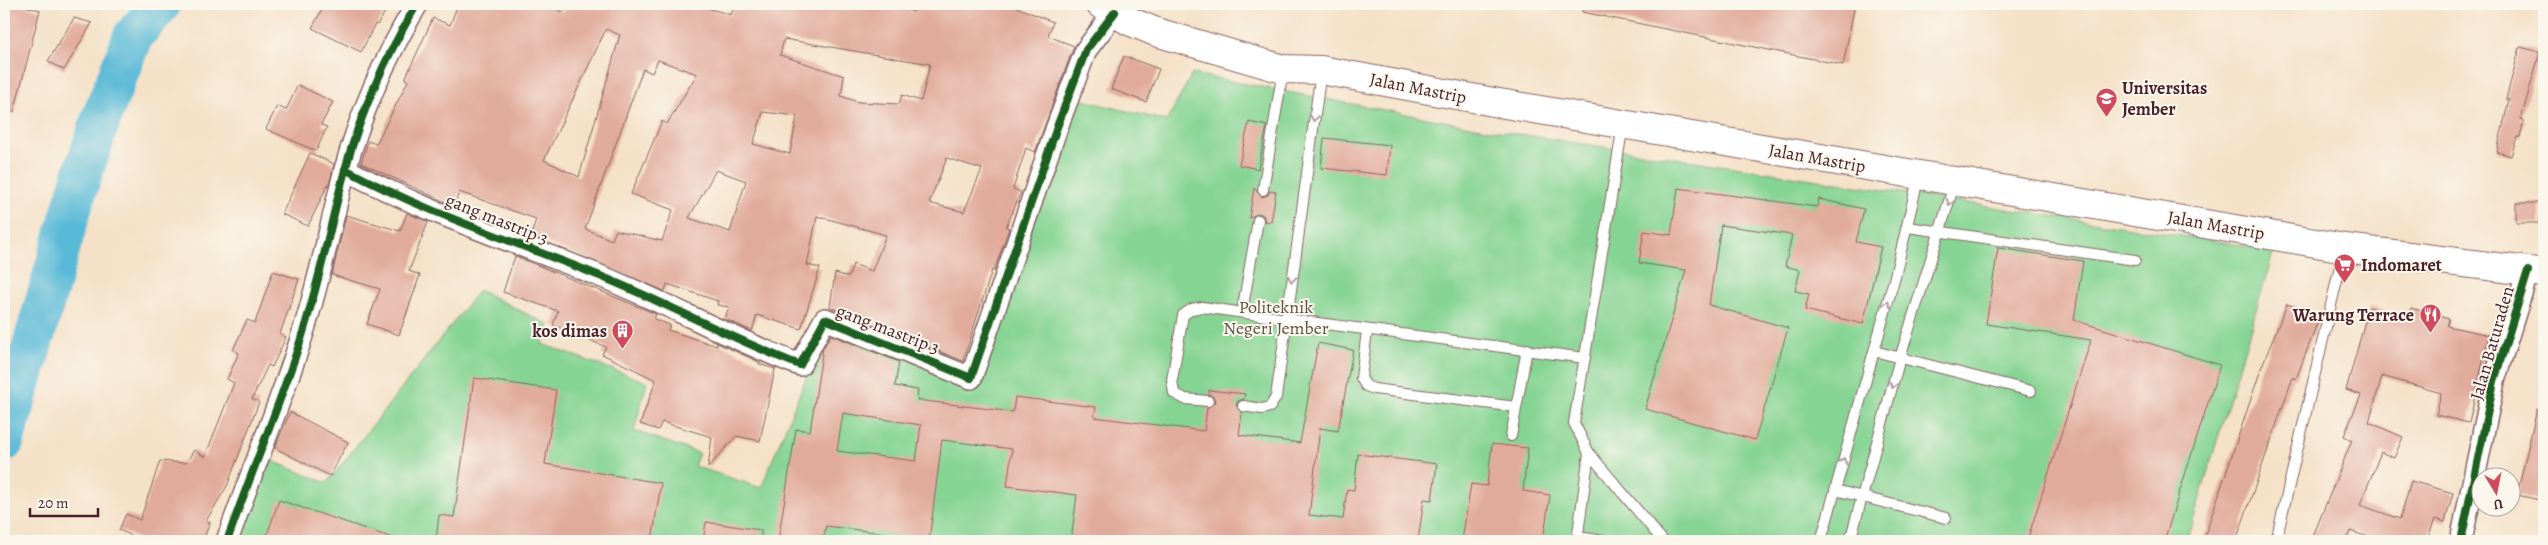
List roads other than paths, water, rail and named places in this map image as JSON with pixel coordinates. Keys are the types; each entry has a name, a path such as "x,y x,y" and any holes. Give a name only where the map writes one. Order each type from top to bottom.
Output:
{"main road":[{"name":"Jalan Mastrip","path":"1107,8 1129,21 1184,42 1283,69 1321,70 1623,125 2345,248 2536,272"}],"street":[{"path":"227,541 301,339 325,256 345,169 365,108 392,45 417,4"},
{"name":"gang mastrip 3","path":"345,169 381,188 601,276 730,337 800,365 826,319 971,378 1057,127 1086,50 1107,8"},
{"name":"Jalan Baturaden","path":"2461,541 2494,382 2536,272"}],"lane":[{"path":"1263,190 1283,69"},
{"path":"1243,406 1262,409 1270,407 1276,397 1321,70"},
{"path":"1623,125 1574,423 1589,453 1662,541"},
{"path":"1821,541 1908,227 1919,175"},
{"path":"1850,541 1900,358 1956,181"},
{"path":"1242,312 1258,220"},
{"path":"1908,227 2135,260"},
{"path":"2276,541 2345,248"},
{"path":"1208,401 1185,398 1174,392 1172,380 1183,315 1192,309 1202,307 1585,358"},
{"path":"1367,330 1361,378 1366,386 1374,389 1516,407"},
{"path":"1511,436 1526,349"},
{"path":"1874,351 2031,391"},
{"path":"1589,453 1577,539 1605,541"},
{"path":"1835,490 1946,518"}],"waterway":[{"path":"4,442 77,191 102,116 133,36 161,4"}],"place":[{"name":"Universitas Jember","path":"2106,117"},
{"name":"Indomaret","path":"2345,284"},
{"name":"Warung Terrace","path":"2430,334"},
{"name":"kos dimas","path":"623,350"}],"park label":[{"name":"Politeknik Negeri Jember","path":"1276,317"}]}
